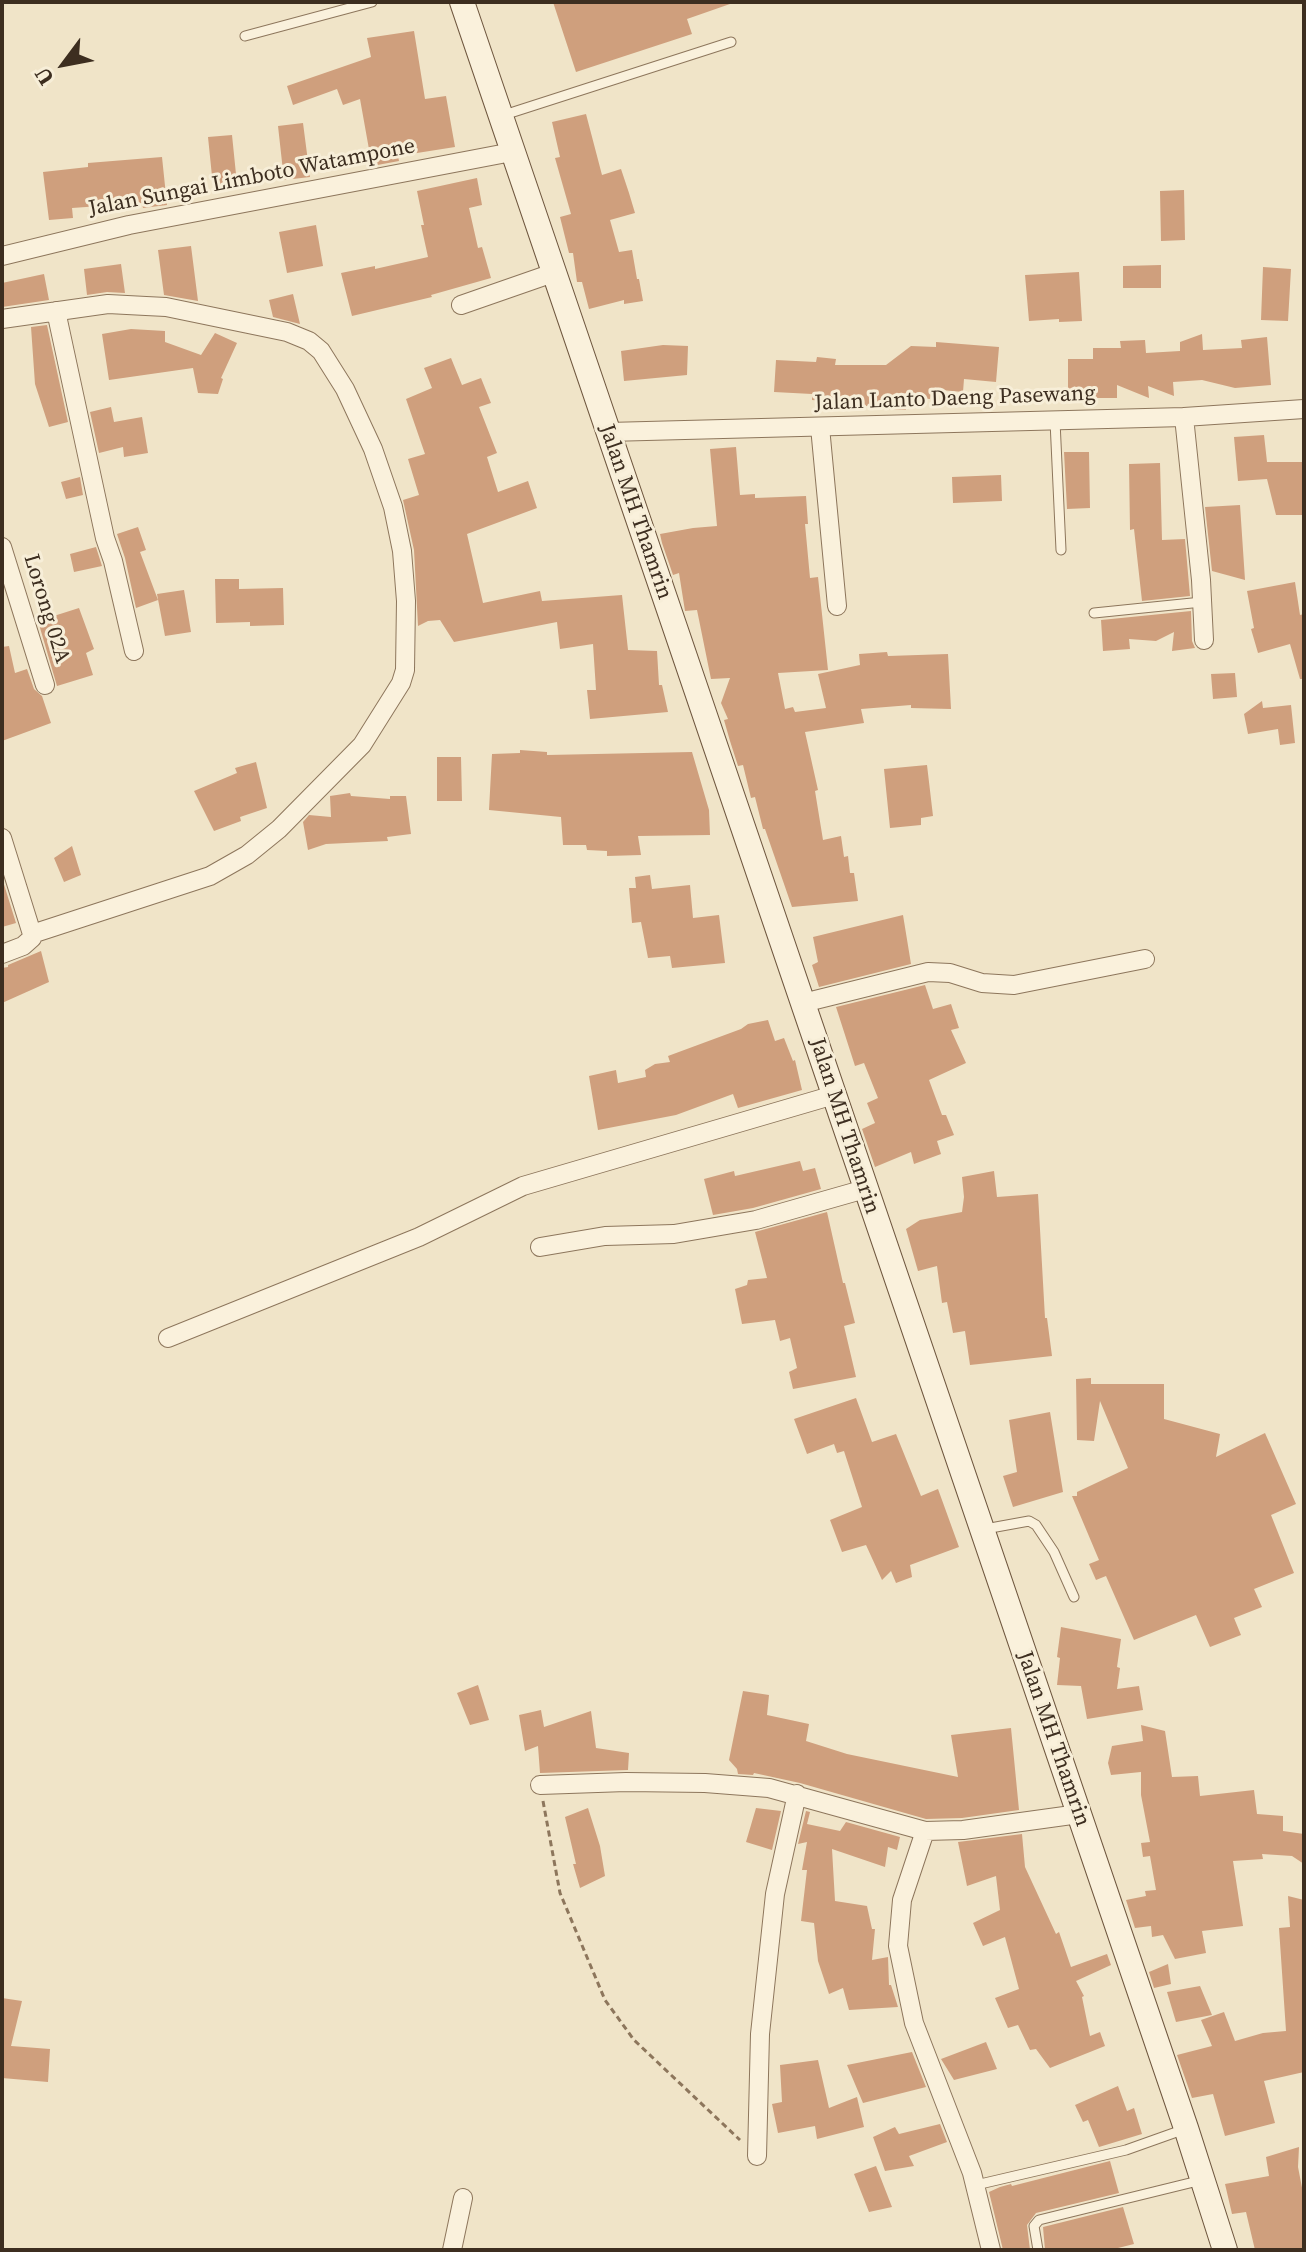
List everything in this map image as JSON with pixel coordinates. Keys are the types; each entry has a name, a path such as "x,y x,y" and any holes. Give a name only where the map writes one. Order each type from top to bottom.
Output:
{"main road":[{"name":"Jalan MH Thamrin","path":"462,2 1225,2250"}],"street":[{"name":"Jalan Sungai Limboto Watampone","path":"2,256 129,225 512,152"},
{"path":"461,305 553,273"},
{"path":"2,319 108,304 166,307 287,332 309,341 321,351 345,389 373,449 393,507 402,551 406,601 405,670 394,696 362,745 279,829 247,855 210,876 32,934"},
{"path":"56,311 105,538 134,651"},
{"name":"Jalan Lanto Daeng Pasewang","path":"608,432 1184,417 1304,409"},
{"path":"1184,417 1204,640"},
{"path":"820,427 837,606"},
{"name":"Lorong 02A","path":"2,547 45,685"},
{"path":"2,838 32,934 23,946 2,954"},
{"path":"803,1003 928,972 950,973 982,983 1014,985 1145,959"},
{"path":"168,1338 419,1237 523,1186 834,1095"},
{"path":"540,1247 605,1236 674,1234 756,1220 865,1189"},
{"path":"540,1785 705,1783 769,1788 925,1831 963,1830 1079,1814"},
{"path":"757,2156 760,2034 775,1894 797,1794"},
{"path":"925,1831 902,1900 898,1946 914,2023 976,2185 991,2250"},
{"path":"452,2250 463,2198"}],"lane":[{"path":"245,36 372,2"},
{"path":"500,116 731,42"},
{"path":"1055,421 1061,550"},
{"path":"1094,613 1202,602"},
{"path":"981,1530 1029,1521 1036,1525 1054,1552 1074,1597"},
{"path":"976,2185 1126,2150 1186,2128"},
{"path":"1038,2250 1034,2226 1039,2220 1202,2180"}],"path":[{"path":"540,1785 560,1893 605,2000 634,2040 757,2156"}],"building":[{"path":"553,2 730,4 687,19 692,34 576,72"},
{"path":"414,31 425,99 446,96 455,147 398,156 399,161 372,166 360,99 343,105 337,89 293,105 287,86 371,57 367,38"},
{"path":"586,114 602,175 621,169 629,193 635,213 610,220 619,252 632,250 643,301 624,304 624,300 589,309 582,282 577,282 573,253 569,253 560,217 571,214 555,158 560,157 552,122"},
{"path":"303,123 310,177 284,180 278,126"},
{"path":"232,135 237,184 213,186 208,137"},
{"path":"162,157 167,205 143,208 142,203 72,208 73,218 49,220 43,172 88,167 88,163"},
{"path":"477,178 482,205 469,208 478,248 482,247 491,278 432,297 352,316 341,273 428,257 417,191"},
{"path":"1184,190 1185,240 1161,241 1160,191"},
{"path":"316,225 323,266 287,273 279,232"},
{"path":"191,246 198,301 164,295 158,250"},
{"path":"121,264 125,293 87,295 84,269"},
{"path":"1161,265 1161,288 1123,288 1123,266"},
{"path":"1263,267 1291,269 1288,321 1261,320"},
{"path":"1079,272 1082,321 1029,321 1025,275"},
{"path":"44,274 49,300 2,307 2,283"},
{"path":"293,294 300,324 273,317 269,300"},
{"path":"47,325 68,422 49,427 35,384 31,327"},
{"path":"131,329 165,331 165,342 201,355 215,333 237,343 221,378 218,394 198,393 193,368 109,380 102,334"},
{"path":"1202,334 1203,350 1242,348 1241,340 1267,337 1271,385 1235,388 1202,380 1173,382 1174,396 1148,386 1149,398 1117,385 1117,398 1094,398 1094,393 1068,393 1068,359 1093,359 1093,348 1121,348 1120,341 1145,340 1146,353 1180,351 1180,342"},
{"path":"936,342 999,347 996,382 964,379 963,392 931,389 930,399 906,397 906,410 882,410 882,406 843,406 843,403 812,400 812,394 774,392 776,360 816,362 817,357 836,359 835,365 886,365 911,346 936,347"},
{"path":"663,345 688,346 687,375 624,381 621,351"},
{"path":"451,358 462,385 481,378 491,403 479,407 497,453 487,457 498,492 528,481 537,508 467,534 483,603 540,591 542,601 622,595 628,650 657,651 659,685 662,685 668,712 590,719 587,690 596,690 593,644 560,649 557,622 454,642 440,620 418,626 414,550 403,500 419,495 408,459 425,454 406,399 432,388 424,368"},
{"path":"111,407 114,422 142,417 148,453 124,457 123,447 99,453 90,412"},
{"path":"1264,435 1267,462 1304,462 1304,515 1276,515 1267,479 1238,481 1234,437"},
{"path":"736,447 740,495 755,494 755,498 806,496 810,578 818,577 828,670 778,673 785,709 793,707 795,712 826,708 818,674 860,665 859,654 948,654 951,709 911,708 911,705 861,709 864,723 805,732 818,790 815,791 823,840 841,836 844,857 848,856 850,873 854,873 858,901 792,907 763,829 755,797 751,798 743,765 738,766 724,720 728,719 721,703 730,678 711,679 697,610 685,611 679,573 673,575 662,543 660,534 717,526 710,449"},
{"path":"1064,452 1089,452 1090,508 1067,509"},
{"path":"1160,463 1162,540 1185,539 1190,596 1142,601 1134,529 1130,530 1129,464"},
{"path":"1001,475 1002,501 953,503 952,477"},
{"path":"80,477 83,495 66,499 61,482"},
{"path":"1240,505 1245,580 1212,571 1205,507"},
{"path":"138,527 146,550 140,552 158,600 136,608 117,534"},
{"path":"96,547 102,566 74,572 70,554"},
{"path":"215,579 239,579 239,589 283,588 284,625 216,623"},
{"path":"1295,582 1300,615 1304,614 1304,679 1300,679 1290,644 1258,653 1251,629 1254,628 1247,591"},
{"path":"184,590 191,632 165,636 157,594"},
{"path":"79,608 94,649 86,653 93,675 57,686 38,621"},
{"path":"1191,611 1195,648 1172,651 1174,632 1156,641 1129,639 1130,649 1103,651 1101,620"},
{"path":"9,646 15,673 27,669 34,689 42,696 51,723 2,741 2,647"},
{"path":"1235,673 1237,697 1213,699 1211,674"},
{"path":"1262,701 1263,708 1291,705 1295,743 1280,745 1278,729 1248,734 1244,714"},
{"path":"520,750 547,752 547,755 692,752 709,810 710,835 638,836 641,855 607,856 607,851 587,850 586,845 563,845 561,817 489,810 492,754 520,753"},
{"path":"437,757 461,757 462,801 437,801"},
{"path":"256,762 267,808 240,817 241,821 214,831 194,791 237,773 235,768"},
{"path":"927,765 933,816 921,818 921,825 890,828 884,769"},
{"path":"350,793 351,796 390,799 390,796 406,796 411,834 387,837 388,841 326,844 308,850 303,822 309,815 331,817 330,796"},
{"path":"72,846 81,875 64,882 54,858"},
{"path":"650,875 652,889 690,885 693,918 719,915 725,963 672,968 670,956 648,958 641,922 632,923 629,888 636,888 635,877"},
{"path":"2,878 16,923 2,927"},
{"path":"903,915 911,964 819,987 812,965 818,962 813,937"},
{"path":"41,951 49,982 2,1003 2,968"},
{"path":"925,985 933,1009 951,1004 959,1028 951,1030 966,1063 929,1080 942,1115 946,1115 954,1135 937,1141 941,1154 914,1164 911,1152 875,1167 862,1129 875,1123 867,1103 878,1098 864,1063 855,1066 836,1007"},
{"path":"768,1020 775,1041 784,1038 795,1060 802,1090 738,1108 733,1094 676,1115 598,1130 589,1076 616,1070 618,1083 646,1077 645,1070 655,1064 670,1062 668,1056 748,1024"},
{"path":"800,1161 803,1171 815,1168 821,1189 753,1208 713,1215 704,1179 734,1171 735,1176"},
{"path":"994,1171 997,1197 1038,1194 1045,1318 1052,1356 970,1365 965,1331 953,1333 947,1302 942,1303 937,1266 918,1271 906,1229 920,1220 962,1212 962,1177"},
{"path":"827,1212 855,1323 844,1326 856,1377 793,1389 789,1372 797,1368 790,1338 780,1341 775,1320 742,1324 735,1289 747,1285 748,1280 767,1278 755,1232"},
{"path":"1091,1378 1091,1384 1164,1384 1164,1419 1220,1434 1216,1457 1265,1433 1296,1504 1271,1515 1294,1573 1254,1589 1262,1607 1234,1618 1241,1635 1210,1647 1196,1615 1134,1640 1106,1576 1096,1580 1089,1564 1099,1560 1072,1496 1128,1468 1100,1401 1094,1441 1077,1440 1076,1379"},
{"path":"856,1398 872,1442 896,1434 921,1496 938,1489 959,1547 910,1565 912,1577 896,1583 891,1571 882,1580 866,1545 842,1552 830,1520 862,1507 844,1451 837,1453 834,1444 807,1454 794,1419"},
{"path":"1050,1412 1063,1492 1013,1507 1003,1476 1017,1472 1009,1420"},
{"path":"1061,1627 1121,1639 1117,1689 1139,1686 1143,1710 1087,1719 1081,1686 1057,1685"},
{"path":"478,1685 489,1720 470,1725 457,1693"},
{"path":"743,1691 769,1695 767,1715 809,1724 806,1741 847,1754 958,1777 951,1735 1011,1728 1019,1810 962,1818 926,1819 800,1783 754,1773 738,1774 729,1760"},
{"path":"541,1710 544,1727 591,1711 596,1748 629,1753 628,1770 540,1773 538,1746 525,1751 519,1715"},
{"path":"1141,1725 1165,1731 1172,1777 1198,1776 1200,1796 1254,1790 1257,1814 1283,1816 1283,1831 1304,1834 1304,1864 1292,1856 1262,1854 1263,1859 1233,1861 1243,1926 1202,1931 1206,1953 1175,1959 1163,1935 1152,1937 1151,1926 1135,1928 1126,1900 1146,1896 1145,1891 1156,1890 1150,1856 1143,1857 1141,1843 1150,1842 1141,1795 1141,1772 1111,1775 1108,1763 1112,1746 1143,1741"},
{"path":"588,1808 600,1846 605,1876 580,1888 565,1817"},
{"path":"756,1808 781,1811 772,1850 746,1842"},
{"path":"806,1811 810,1812 807,1824 840,1831 846,1822 900,1837 897,1850 888,1847 885,1867 832,1849 835,1901 867,1906 872,1929 875,1929 872,1960 888,1957 889,1985 898,2007 849,2010 843,1988 829,1994 818,1961 814,1923 801,1921 807,1870 802,1870 807,1842 798,1844"},
{"path":"1022,1834 1025,1867 1056,1934 1059,1932 1071,1967 1107,1954 1111,1965 1076,1981 1084,1996 1090,2036 1100,2032 1105,2046 1050,2068 1036,2049 1030,2050 1018,2025 1008,2028 995,1998 1019,1989 1005,1937 983,1946 973,1923 1000,1910 996,1876 967,1886 958,1842"},
{"path":"1288,1896 1304,1900 1304,2072 1264,2081 1275,2123 1225,2136 1213,2094 1192,2098 1177,2055 1212,2046 1201,2020 1224,2012 1235,2041 1263,2033 1286,2031 1279,1928 1290,1927"},
{"path":"1168,1964 1171,1984 1154,1988 1149,1972"},
{"path":"1200,1986 1212,2015 1176,2022 1167,1992"},
{"path":"2,1998 22,2001 11,2046 50,2049 48,2082 2,2078"},
{"path":"986,2042 997,2069 954,2080 941,2059"},
{"path":"912,2052 926,2087 863,2103 847,2065"},
{"path":"818,2060 829,2108 857,2097 864,2127 817,2139 815,2126 778,2133 772,2104 782,2102 780,2065"},
{"path":"1118,2086 1127,2111 1134,2108 1142,2134 1099,2147 1088,2120 1083,2122 1075,2105"},
{"path":"940,2124 947,2142 909,2156 914,2166 885,2171 873,2137 895,2127 899,2134"},
{"path":"1299,2147 1298,2167 1304,2198 1304,2250 1255,2250 1246,2212 1232,2214 1225,2184 1269,2176 1266,2157"},
{"path":"1110,2161 1119,2193 1036,2213 1027,2225 1030,2250 1003,2250 989,2192"},
{"path":"876,2166 892,2207 869,2212 854,2174"},
{"path":"1123,2207 1134,2244 1110,2250 1045,2250 1043,2227"}]}
